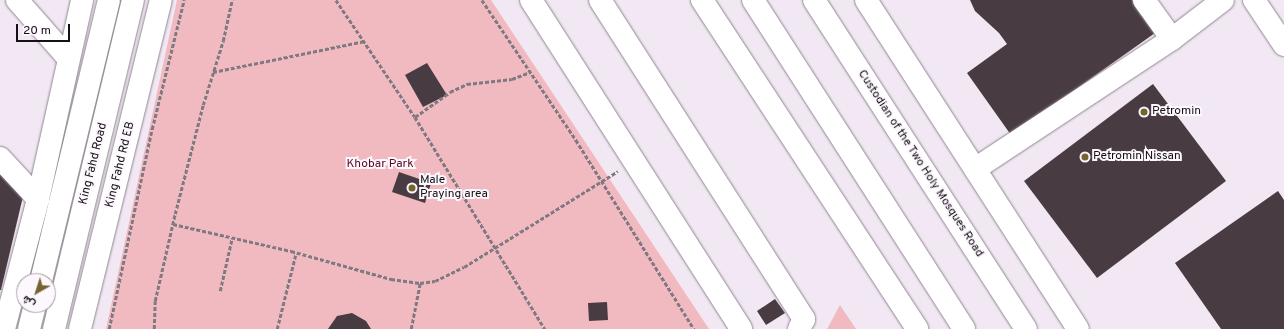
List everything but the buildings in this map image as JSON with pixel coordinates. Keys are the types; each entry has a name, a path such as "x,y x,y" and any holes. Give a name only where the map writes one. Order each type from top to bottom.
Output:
{"main road":[{"path":"18,0 68,58"},
{"path":"4,329 38,199 82,0"},
{"name":"King Fahd Road","path":"42,273 109,0"},
{"name":"King Fahd Road","path":"54,329 133,0"},
{"name":"King Fahd Rd EB","path":"80,329 161,0"},
{"path":"531,0 741,329"},
{"path":"600,0 804,319 799,329"},
{"path":"702,0 917,329"},
{"path":"752,0 964,329"},
{"name":"Custodian of the Two Holy Mosques Road","path":"814,0 1026,329"},
{"path":"866,0 1078,329"},
{"path":"1144,0 1172,39"},
{"path":"975,169 1172,39 1223,0"},
{"path":"1254,0 1284,45"},
{"path":"0,158 38,199"},
{"path":"90,329 97,264"},
{"path":"29,329 33,313"}],"path":[{"path":"109,329 152,129 184,0"},
{"path":"154,329 155,301 173,224 212,72 223,41 232,0"},
{"path":"336,0 415,117 546,329"},
{"path":"482,0 576,140 600,183 626,220 694,329"},
{"path":"212,72 365,41"},
{"path":"415,117 450,92 467,84 512,79 530,72"},
{"path":"173,224 296,253 391,279 420,283 441,278 600,183 633,161"},
{"path":"220,291 232,238"},
{"path":"277,329 296,253"},
{"path":"411,329 420,283"}],"green space":[{"name":"Khobar Park","path":"177,0 491,0 709,329 106,329"},
{"path":"840,305 856,329 827,329"}],"place":[{"name":"Petromin","path":"1144,112"},
{"name":"Petromin Nissan","path":"1085,157"},
{"name":"Male Praying area","path":"412,188"}]}
